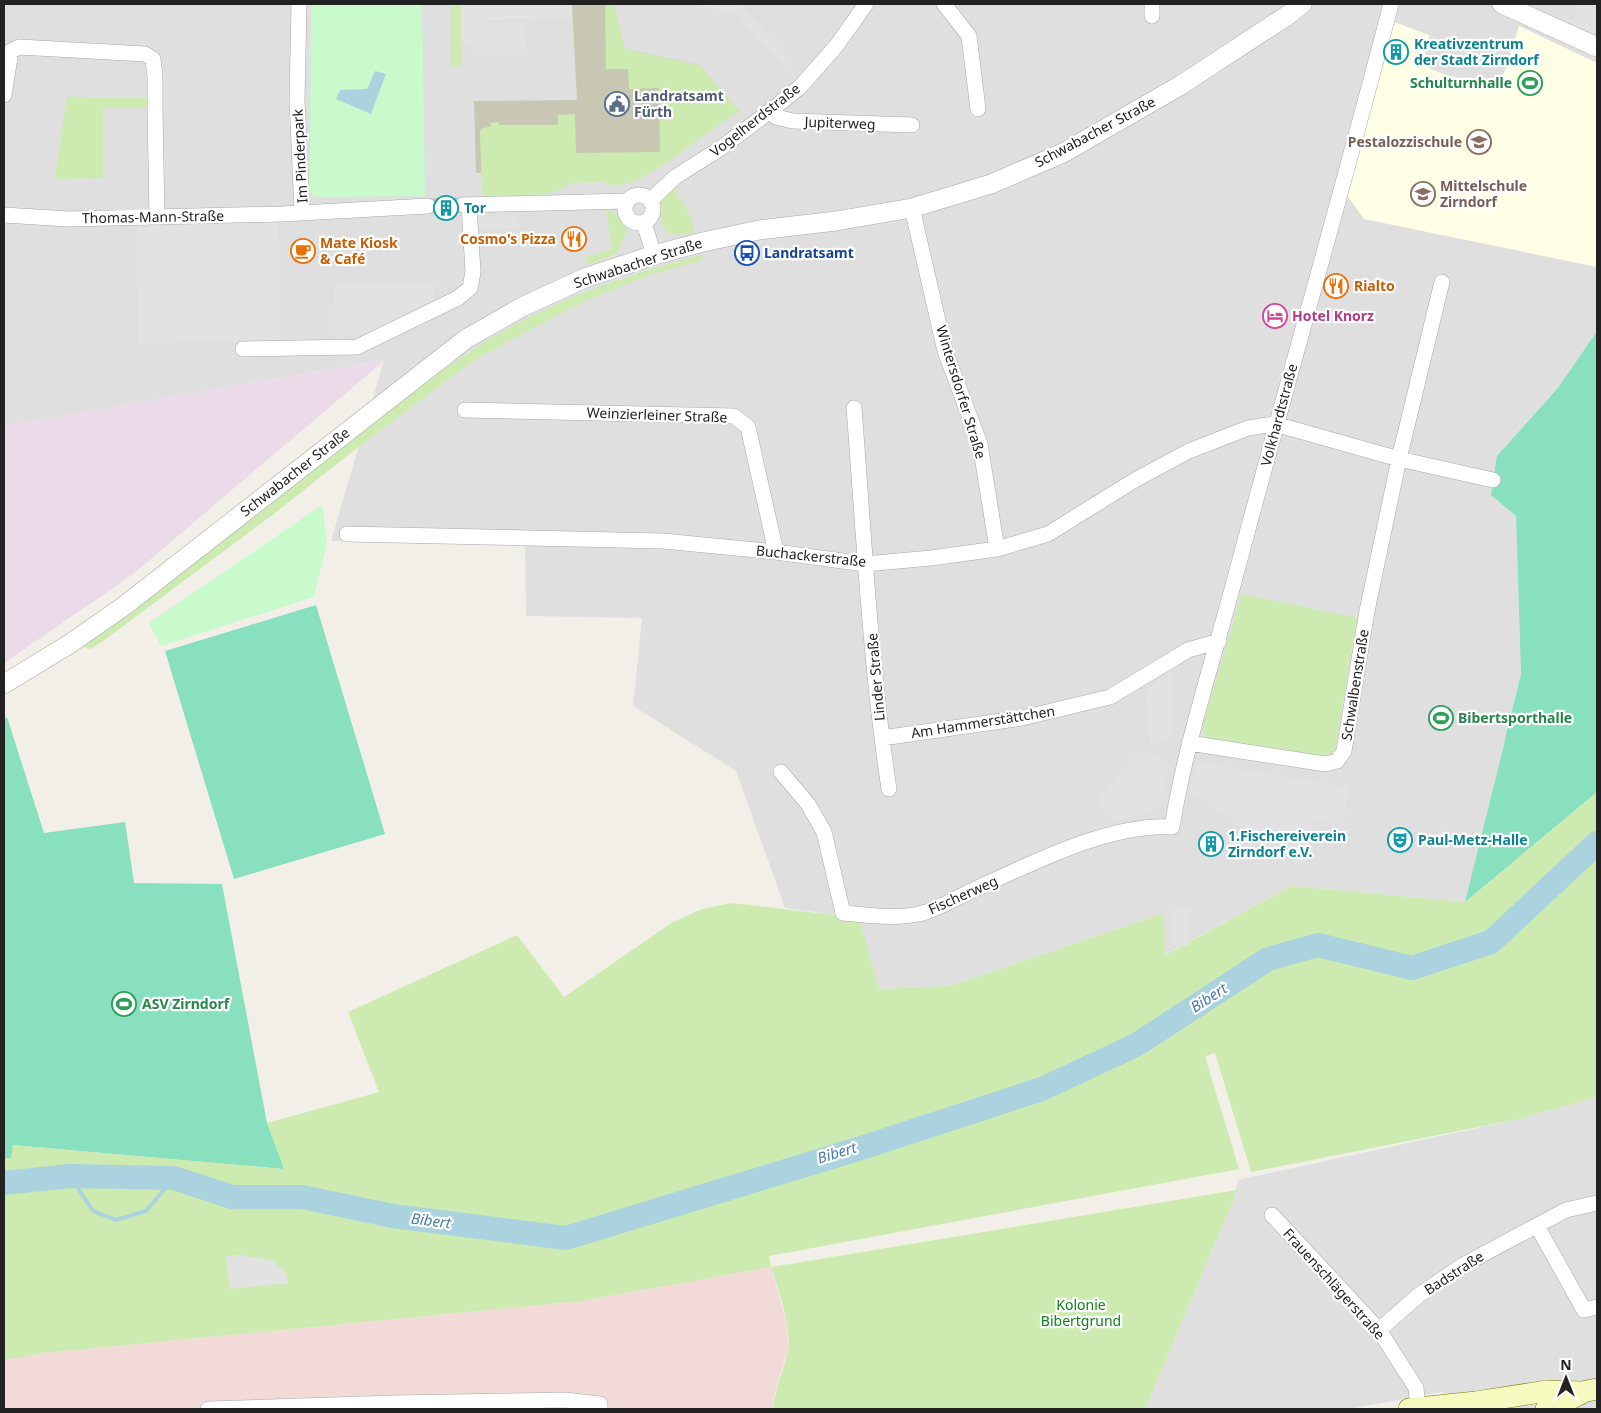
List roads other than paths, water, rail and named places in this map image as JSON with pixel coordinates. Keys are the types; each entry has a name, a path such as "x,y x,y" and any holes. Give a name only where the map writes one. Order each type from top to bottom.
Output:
{"main road":[{"path":"1415,1409 1477,1406 1547,1391 1590,1391"},
{"path":"1546,1409 1553,1408 1590,1391"}],"street":[{"name":"Im Pinderpark","path":"300,4 297,99 302,212 428,206"},
{"name":"Vogelherdstraße","path":"651,200 675,177 721,148 800,86 836,45 866,4"},
{"path":"944,4 968,36 978,109"},
{"name":"Volkhardtstraße","path":"1172,827 1179,781 1189,743 1219,641 1276,424 1391,4"},
{"path":"1502,4 1597,47"},
{"name":"Schwabacher Straße","path":"4,684 68,645 124,606 466,339 522,307 587,277 654,255 703,242 759,230 836,221 912,208 991,184 1061,154 1181,84 1295,7"},
{"path":"4,95 8,50 19,48 91,50 145,54 153,59 156,76 157,217"},
{"name":"Jupiterweg","path":"770,111 776,117 794,121 912,125"},
{"path":"643,195 651,200 654,211 650,219 644,223 635,224 629,220 624,210 627,202 634,196 643,195"},
{"path":"244,349 357,347 458,298 470,288 473,272 466,205 627,202"},
{"name":"Wintersdorfer Straße","path":"912,208 945,351 980,444 997,549"},
{"name":"Thomas-Mann-Straße","path":"4,215 68,219 302,212"},
{"path":"644,223 654,255"},
{"name":"Schwalbenstraße","path":"1189,743 1325,764 1337,761 1344,751 1367,611 1399,459 1442,282"},
{"name":"Linder Straße","path":"854,408 865,564 882,738 889,789"},
{"name":"Weinzierleiner Straße","path":"466,410 734,416 748,427 776,552"},
{"path":"1276,424 1399,459 1493,480"},
{"name":"Buchackerstraße","path":"347,534 663,541 776,552 865,564 931,558 997,549 1048,534 1135,480 1189,451 1248,428 1276,424"},
{"name":"Am Hammerstättchen","path":"882,738 1022,718 1110,697 1188,650 1219,641"},
{"name":"Fischerweg","path":"781,772 808,804 824,832 843,914 888,917 920,914 1046,857 1109,835 1155,826 1172,827"},
{"name":"Badstraße","path":"1379,1330 1419,1295 1463,1265 1566,1210 1597,1203"},
{"name":"Frauenschlägerstraße","path":"1272,1215 1379,1330 1416,1388 1415,1409"},
{"path":"1537,1226 1584,1310 1597,1307"},
{"path":"208,1409 566,1400 600,1404 600,1409"}],"water":[{"path":"375,71 386,74 371,114 336,99 340,90 367,89"}],"waterway":[{"name":"Bibert","path":"4,1183 70,1176 174,1178 232,1197 302,1197 393,1216 566,1238 861,1148 1042,1089 1136,1045 1268,959 1318,945 1412,968 1491,942 1597,843"},
{"path":"70,1176 93,1211 116,1220 146,1211 174,1178"}],"tunnel":[{"path":"428,206 463,205"}],"place":[{"name":"Kreativzentrum der Stadt Zirndorf","path":"1396,52"},
{"name":"Schulturnhalle","path":"1530,83"},
{"name":"Landratsamt Fürth","path":"617,104"},
{"name":"Pestalozzischule","path":"1479,142"},
{"name":"Mittelschule Zirndorf","path":"1423,194"},
{"name":"Tor","path":"446,208"},
{"name":"Cosmo's Pizza","path":"574,239"},
{"name":"Mate Kiosk & Café","path":"303,251"},
{"name":"Landratsamt","path":"747,253"},
{"name":"Rialto","path":"1336,286"},
{"name":"Hotel Knorz","path":"1275,316"},
{"name":"Bibertsporthalle","path":"1441,718"},
{"name":"Paul-Metz-Halle","path":"1400,840"},
{"name":"1.Fischereiverein Zirndorf e.V.","path":"1211,844"},
{"name":"ASV Zirndorf","path":"124,1004"}],"park label":[{"name":"Kolonie Bibertgrund","path":"1081,1314"}]}
